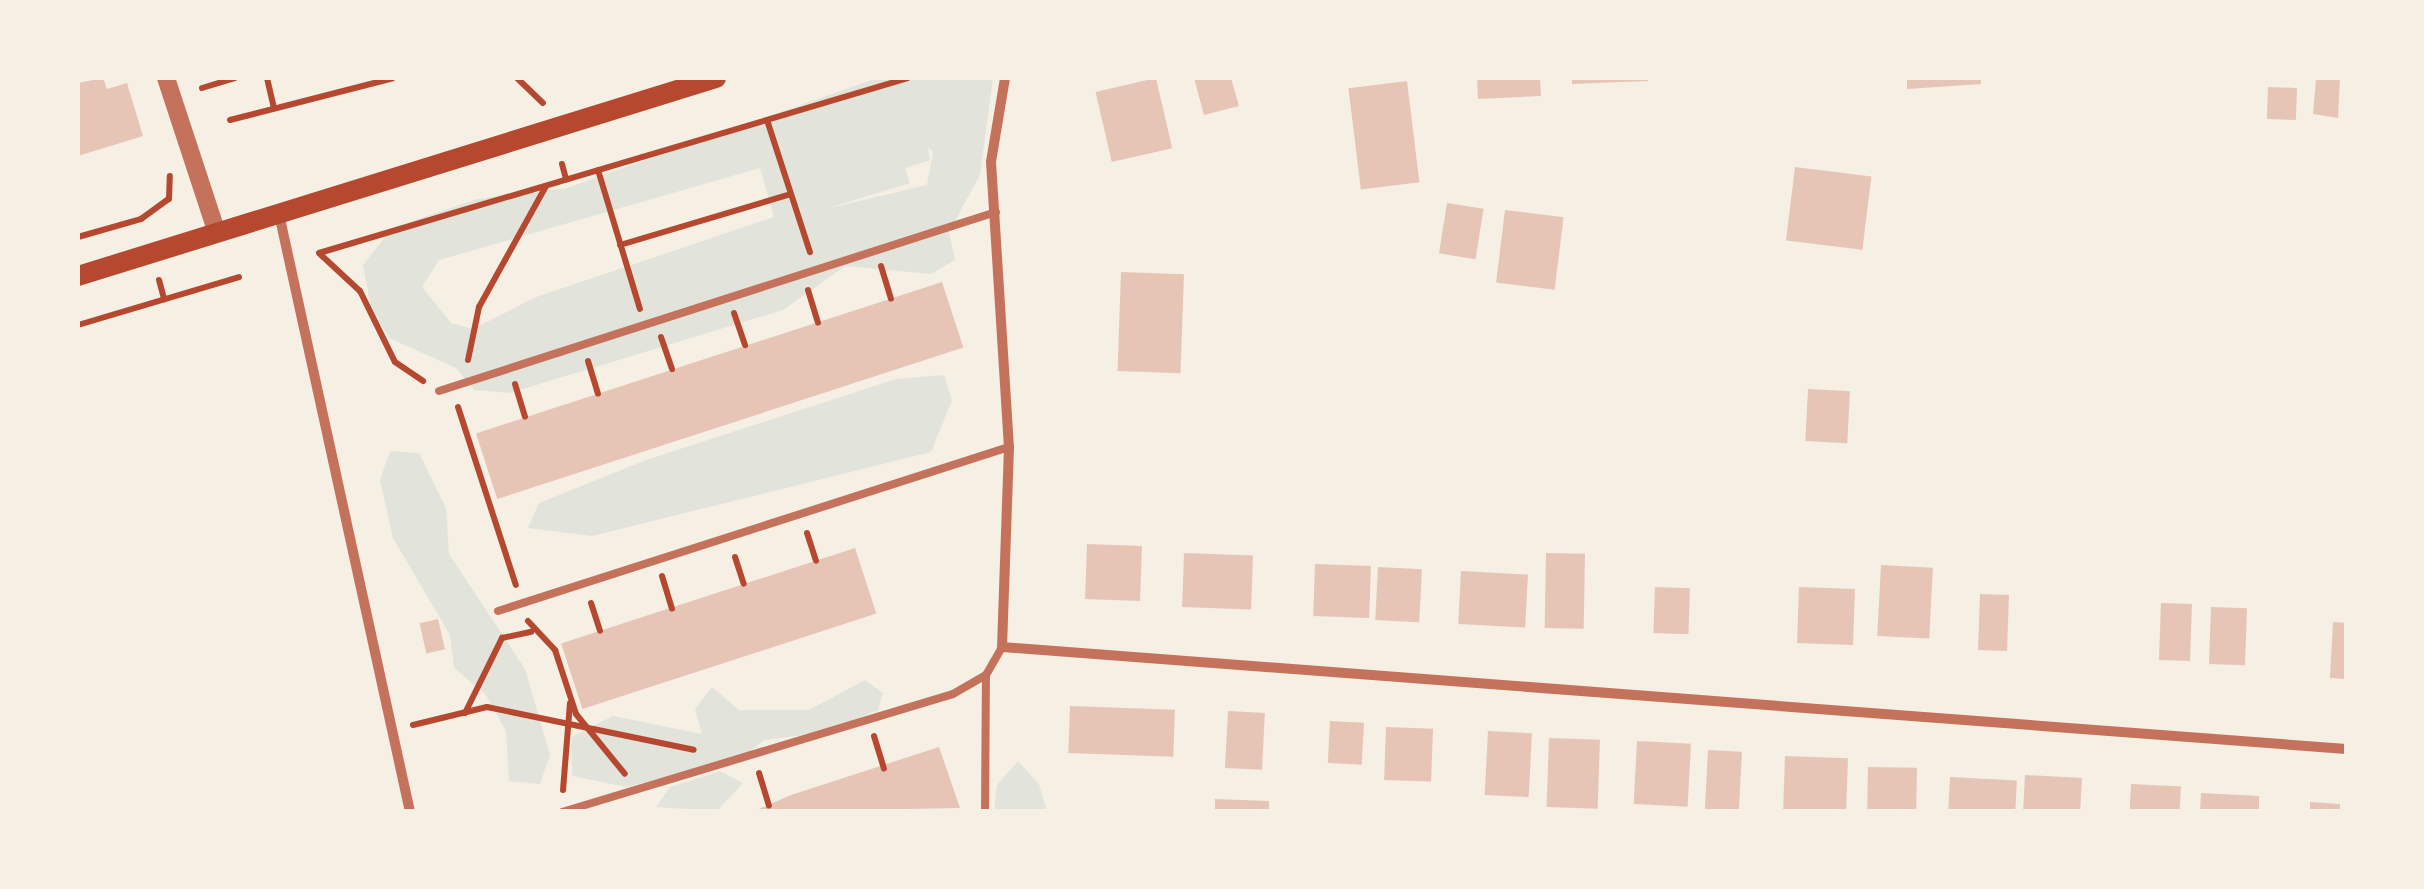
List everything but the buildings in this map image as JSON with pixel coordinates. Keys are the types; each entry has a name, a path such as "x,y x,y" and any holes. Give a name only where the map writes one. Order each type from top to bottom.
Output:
{"main road":[{"path":"78,276 716,78"}],"street":[{"path":"166,78 217,233"},
{"path":"1005,78 990,162 1009,447 1002,647 2346,748"},
{"path":"279,213 385,732 410,812"}],"lane":[{"path":"439,391 996,212"},
{"path":"498,611 1009,447"},
{"path":"985,812 986,675 1002,647"},
{"path":"561,812 868,720 986,675"}],"path":[{"path":"202,88 234,78"},
{"path":"267,78 274,108"},
{"path":"230,120 394,78"},
{"path":"517,78 543,103"},
{"path":"439,391 395,362 360,292 319,253 908,78"},
{"path":"767,120 816,270"},
{"path":"562,164 566,180"},
{"path":"78,238 141,219 169,199 170,165"},
{"path":"598,170 644,325"},
{"path":"452,386 478,342 478,307 503,254 546,186"},
{"path":"620,244 791,194"},
{"path":"876,250 892,298"},
{"path":"802,274 818,322"},
{"path":"78,324 240,278"},
{"path":"158,280 164,299"},
{"path":"730,297 745,346"},
{"path":"656,321 672,369"},
{"path":"583,344 598,393"},
{"path":"509,368 525,416"},
{"path":"656,560 672,608"},
{"path":"465,713 502,638 531,632"},
{"path":"561,812 570,696"},
{"path":"385,732 486,708 739,759"},
{"path":"868,720 884,768"},
{"path":"753,755 769,805"}],"shaded area":[{"path":"877,78 993,78 980,175 949,232 955,260 931,274 845,266 783,310 510,393 474,390 456,368 389,338 370,303 363,265 392,228 477,199 567,188","holes":["928,147 933,152 927,185 825,209 910,183 905,168 930,160","760,168 774,217 536,297 473,329 451,323 422,287 439,260"]},
{"path":"944,375 952,400 931,452 592,536 528,528 539,503 646,460 896,379"},
{"path":"390,451 419,453 446,508 449,554 525,669 550,755 540,784 509,781 506,731 486,695 454,668 450,635 393,538 380,480"},
{"path":"865,680 883,693 878,710 828,732 765,740 742,757 627,787 572,776 571,737 613,716 702,734 695,709 712,687 739,710 809,710"},
{"path":"1018,761 1039,784 1047,811 994,811 997,785"},
{"path":"720,771 743,783 717,811 656,807 670,787"}]}
